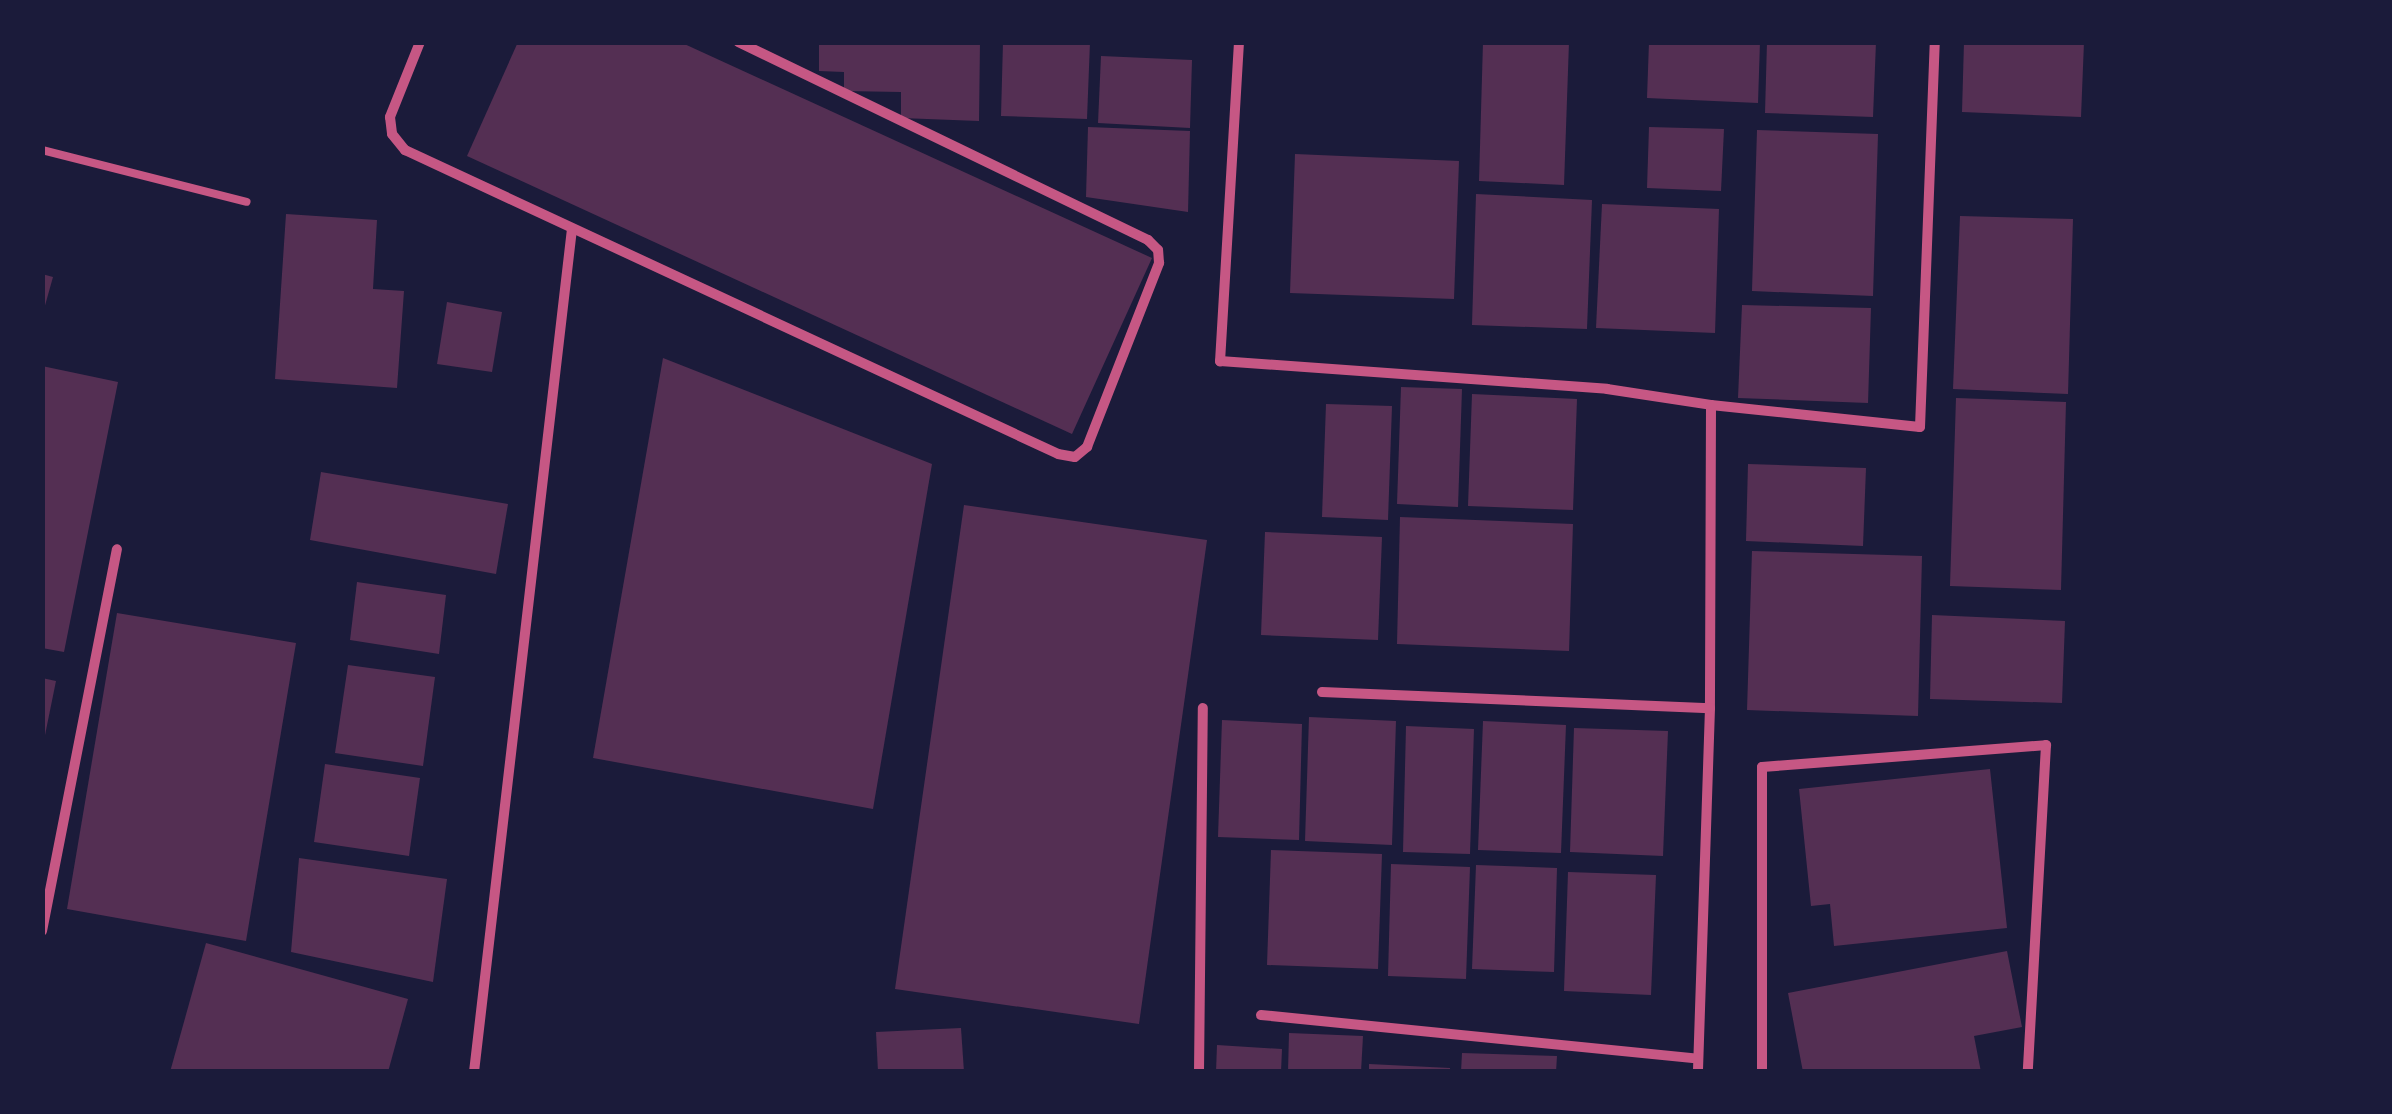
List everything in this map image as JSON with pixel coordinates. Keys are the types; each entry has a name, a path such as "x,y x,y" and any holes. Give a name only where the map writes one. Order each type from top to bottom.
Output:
{"street":[{"path":"420,42 390,117 392,134 405,150 1058,454 1075,458 1087,447 1160,263 1158,250 1148,240 738,42"},
{"path":"1238,42 1220,361 1607,389 1711,405 1920,427 1935,42"},
{"path":"474,1072 572,229"},
{"path":"1261,1015 1698,1065 1710,708 1711,405"},
{"path":"42,932 116,549"},
{"path":"1322,692 1710,708"},
{"path":"1199,1072 1202,708"},
{"path":"1762,1072 1762,767 2046,745 2028,1072"}],"lane":[{"path":"42,150 247,202"}],"building":[{"path":"518,42 680,42 1152,258 1072,434 467,156"},
{"path":"819,42 980,42 979,121 901,118 901,92 844,91 844,72 819,71"},
{"path":"1003,42 1090,42 1087,119 1001,116"},
{"path":"1483,42 1569,42 1564,185 1479,181"},
{"path":"1649,42 1760,42 1758,103 1647,98"},
{"path":"1767,42 1876,42 1873,117 1765,113"},
{"path":"1964,42 2084,42 2081,117 1962,112"},
{"path":"1101,56 1192,60 1190,128 1098,123"},
{"path":"1088,127 1190,131 1188,212 1086,197"},
{"path":"1649,127 1724,129 1721,191 1647,188"},
{"path":"1757,130 1878,134 1873,296 1752,291"},
{"path":"1295,154 1459,161 1454,299 1290,293"},
{"path":"1476,194 1592,200 1587,329 1472,325"},
{"path":"1602,204 1719,209 1715,333 1596,328"},
{"path":"286,214 377,220 373,289 404,291 397,388 275,379"},
{"path":"1960,216 2073,219 2068,394 1953,389"},
{"path":"42,274 53,277 44,309 42,309"},
{"path":"447,302 502,312 492,372 437,364"},
{"path":"1742,305 1871,308 1868,403 1738,398"},
{"path":"663,358 932,464 873,809 593,758"},
{"path":"42,366 118,382 64,652 42,648"},
{"path":"1401,387 1462,389 1458,507 1397,504"},
{"path":"1472,394 1577,399 1573,510 1468,506"},
{"path":"1956,398 2066,402 2061,590 1950,586"},
{"path":"1326,404 1392,406 1388,520 1322,517"},
{"path":"1748,464 1866,468 1863,546 1746,541"},
{"path":"321,472 508,504 496,574 310,540"},
{"path":"964,505 1207,540 1139,1024 895,989"},
{"path":"1400,517 1573,524 1569,651 1397,644"},
{"path":"1265,532 1382,537 1378,640 1261,635"},
{"path":"1752,551 1922,556 1918,716 1747,710"},
{"path":"357,582 446,595 439,654 350,640"},
{"path":"117,613 296,643 246,941 67,909"},
{"path":"1932,615 2065,621 2062,703 1930,699"},
{"path":"348,665 435,677 423,766 335,753"},
{"path":"42,678 56,681 44,740 42,740"},
{"path":"1309,717 1396,721 1392,845 1305,841"},
{"path":"1222,720 1302,724 1299,840 1218,837"},
{"path":"1483,721 1566,725 1561,853 1478,850"},
{"path":"1406,726 1474,729 1470,854 1403,852"},
{"path":"1574,728 1668,731 1663,856 1570,852"},
{"path":"325,764 420,778 409,856 314,842"},
{"path":"1990,769 2007,928 1834,946 1830,904 1811,906 1799,789"},
{"path":"1271,850 1382,854 1378,969 1267,965"},
{"path":"299,858 447,879 433,982 291,952"},
{"path":"1391,864 1470,867 1466,979 1388,976"},
{"path":"1476,865 1557,868 1554,972 1472,969"},
{"path":"1568,872 1656,875 1651,995 1564,991"},
{"path":"206,943 408,999 388,1072 170,1072"},
{"path":"2007,951 2022,1027 1974,1036 1981,1072 1803,1072 1788,993"},
{"path":"961,1028 964,1072 878,1072 876,1032"},
{"path":"1289,1033 1363,1036 1361,1072 1288,1072"},
{"path":"1217,1045 1282,1049 1281,1072 1216,1072"},
{"path":"1462,1053 1557,1056 1556,1072 1461,1072"},
{"path":"1369,1064 1450,1068 1450,1072 1369,1072"}]}
